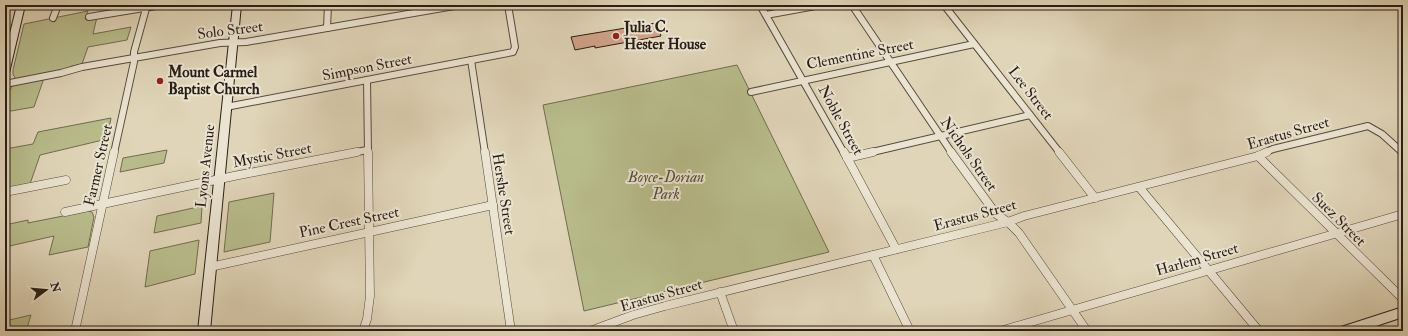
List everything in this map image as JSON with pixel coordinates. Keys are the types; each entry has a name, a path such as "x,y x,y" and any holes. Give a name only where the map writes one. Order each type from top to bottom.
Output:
{"street":[{"path":"5,73 21,5"},
{"path":"53,18 58,5"},
{"path":"89,16 146,6 162,5"},
{"name":"Lyons Avenue","path":"204,331 237,5"},
{"path":"327,28 328,5"},
{"path":"418,5 419,12"},
{"name":"Solo Street","path":"5,84 61,74 82,67 220,43 246,42 460,5"},
{"name":"Simpson Street","path":"226,107 513,52 515,47 508,5"},
{"name":"Noble Street","path":"760,5 803,79 896,249"},
{"path":"766,15 821,5"},
{"name":"Nichols Street","path":"852,5 940,137 996,214 1008,222 1019,233 1087,331"},
{"name":"Lee Street","path":"944,5 1095,198"},
{"name":"Farmer Street","path":"75,331 146,6"},
{"name":"Clementine Street","path":"751,92 803,79 974,44"},
{"name":"Hershe Street","path":"471,60 511,331"},
{"path":"363,331 367,319 370,296 367,80"},
{"path":"847,158 1030,115"},
{"name":"Erastus Street","path":"590,331 634,315 720,292 1008,222 1024,216 1139,187 1187,172 1258,156 1273,149 1368,126 1382,134 1403,153"},
{"name":"Mystic Street","path":"65,212 219,179 367,150"},
{"name":"Suez Street","path":"1258,156 1336,235 1403,299"},
{"path":"5,192 66,180"},
{"path":"1139,187 1258,331"},
{"name":"Pine Crest Street","path":"210,267 493,205"},
{"name":"Harlem Street","path":"1000,331 1208,270 1336,235 1403,214"},
{"path":"873,255 910,331"},
{"path":"720,292 734,331"},
{"path":"1345,331 1403,312"}],"green space":[{"path":"88,11 85,19 97,17 93,34 131,27 127,40 88,47 82,64 72,66 59,72 14,79 15,77 13,75 13,70 24,24"},
{"name":"Boyce-Dorian Park","path":"737,65 829,252 584,311 543,105"},
{"path":"44,78 34,107 5,112 5,100 12,86"},
{"path":"111,118 107,139 40,155 30,184 5,189 5,149 33,144 38,132"},
{"path":"167,150 164,163 120,172 123,158"},
{"path":"274,193 270,242 224,252 229,202"},
{"path":"202,206 201,223 154,233 157,216"},
{"path":"88,211 92,212 94,217 88,247 49,255 54,236 5,247 5,225 28,220 28,223"},
{"path":"199,240 195,274 145,287 150,251"},
{"path":"31,315 26,331 5,331 5,321"}],"building":[{"name":"Julia C. Hester House","path":"656,23 661,36 595,48 595,46 575,50 571,37"}],"place":[{"name":"Julia C. Hester House","path":"616,36"},
{"name":"Mount Carmel Baptist Church","path":"160,81"}]}
